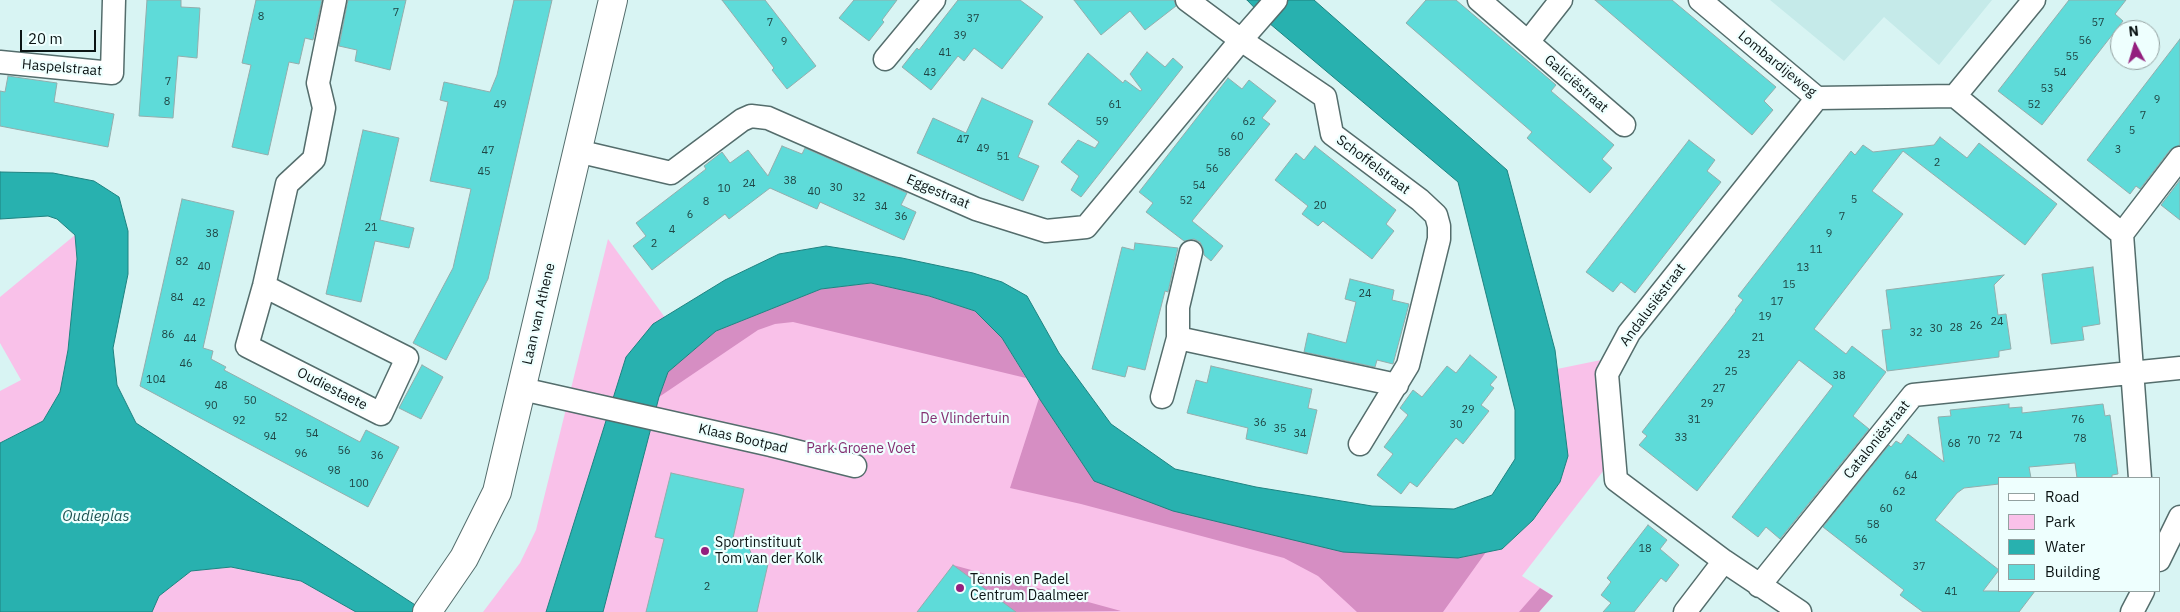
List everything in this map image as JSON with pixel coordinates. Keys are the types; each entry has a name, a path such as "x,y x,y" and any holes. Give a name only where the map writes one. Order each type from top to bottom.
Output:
{"street":[{"name":"Haspelstraat","path":"0,62 112,73 114,0"},
{"path":"264,286 287,184 314,159 324,108 318,83 335,0"},
{"name":"Laan van Athene","path":"430,607 464,558 497,492 613,0"},
{"path":"885,59 934,0"},
{"name":"Schoffelstraat","path":"1187,0 1241,40 1325,97 1332,134 1420,200 1436,216 1439,226 1438,239 1408,365 1360,444"},
{"name":"Eggestraat","path":"577,151 671,173 742,120 751,116 768,118 976,209 1046,231 1086,227 1276,0"},
{"name":"Galiciëstraat","path":"1479,0 1624,125"},
{"path":"1528,42 1562,0"},
{"name":"Lombardijeweg","path":"1700,0 1817,98 1955,96"},
{"path":"2034,0 1955,96 2122,234"},
{"name":"Andalusiëstraat","path":"1800,612 1724,561 1616,480 1607,374 1629,333 1817,98"},
{"path":"2140,477 2122,234 2180,158"},
{"path":"1162,397 1178,338 1178,307 1191,252"},
{"name":"Oudiestaete","path":"264,286 407,358 381,414 247,346 264,286"},
{"path":"1178,338 1397,385"},
{"name":"Cataloniëstraat","path":"1759,586 1913,395 2180,368"},
{"name":"Klaas Bootpad","path":"522,389 659,419 855,466"},
{"path":"2160,558 2180,517"},
{"path":"1685,612 1724,561"},
{"path":"2132,612 2142,592"}],"shaded area":[{"path":"1770,0 1992,0 1939,65 1884,17 1844,61"},
{"path":"871,283 929,296 975,311 1002,338 1026,378 793,322 775,324 758,330 659,397 668,372 716,331 821,289"},
{"path":"1039,398 1094,481 1458,558 1486,552 1443,612 1357,612 1318,576 1284,558 1081,504 1010,488"},
{"path":"953,565 1121,611 1016,612"},
{"path":"1540,588 1553,596 1539,612 1519,612"}],"green space":[{"path":"75,235 77,259 68,350 60,392 43,421 0,443 0,391 21,380 0,343 0,297"},
{"name":"Park Groene Voet","path":"608,239 690,352 716,331 821,289 1002,338 1094,481 1458,558 1502,549 1533,520 1560,482 1568,456 1557,369 1601,360 1601,383 1614,457 1522,576 1553,596 1539,612 483,612 520,563 536,530"},
{"path":"231,567 301,581 356,612 152,612 159,596 191,571"}],"water":[{"path":"1247,0 1314,0 1507,170 1555,350 1568,456 1560,482 1533,520 1502,549 1458,558 1343,552 1173,511 1094,481 1002,338 975,311 929,296 871,283 821,289 716,331 668,372 659,397 603,612 546,612 626,357 653,324 725,280 779,254 826,246 902,258 973,273 1002,282 1027,296 1059,353 1111,424 1175,469 1256,487 1372,506 1454,509 1492,495 1515,459 1515,410 1458,182 1269,23"},
{"name":"Oudieplas","path":"0,172 53,173 94,181 119,197 128,231 128,274 113,348 117,385 136,423 426,612 356,612 301,581 231,567 191,571 159,596 152,612 0,612 0,443 43,421 60,392 68,350 77,259 75,235 57,219 48,216 0,219"}],"building":[{"path":"147,0 181,0 181,7 200,8 197,58 178,56 173,118 139,116"},
{"path":"256,0 322,0 313,40 305,38 299,64 289,62 268,155 232,147 251,65 242,63"},
{"path":"348,0 406,0 390,70 355,61 357,50 339,46"},
{"path":"514,0 552,0 488,279 446,360 413,343 453,268 471,189 430,181 448,102 440,100 444,82 490,92 497,75"},
{"path":"722,0 765,0 816,66 787,89 772,70 774,68"},
{"path":"854,0 897,0 882,20 884,22 869,41 839,18"},
{"path":"958,0 1020,0 1043,17 1002,69 974,48 964,61 958,56 931,90 902,67 917,48 919,50"},
{"path":"1074,0 1174,0 1176,6 1145,30 1130,11 1101,35"},
{"path":"1426,0 1456,0 1556,85 1551,91 1614,145 1602,159 1612,168 1590,193 1527,138 1532,132 1406,23"},
{"path":"1595,0 1672,0 1776,87 1764,101 1773,110 1752,135"},
{"path":"2069,0 2126,0 2115,14 2122,20 2110,20 2110,38 2042,125 1998,91"},
{"path":"2180,39 2180,145 2170,150 2140,189 2136,186 2130,194 2087,160 2156,70 2160,70 2160,65"},
{"path":"1147,52 1165,67 1173,58 1183,67 1081,197 1071,190 1079,176 1061,162 1078,140 1095,148 1099,142 1048,104 1088,53 1123,83 1125,80 1140,91 1142,90 1130,74"},
{"path":"8,76 57,83 54,102 114,114 108,147 0,126 0,91 5,92"},
{"path":"1228,78 1242,89 1249,80 1276,101 1262,118 1270,124 1192,221 1223,246 1211,261 1204,255 1200,242 1194,239 1184,241 1146,212 1153,203 1139,192"},
{"path":"982,98 1033,121 1018,157 1039,166 1023,201 917,153 933,118 966,133"},
{"path":"363,130 399,138 380,220 414,228 409,248 375,241 361,302 326,294"},
{"path":"1940,137 1967,158 1979,143 2057,204 2025,245 1903,151 1872,191 1903,214 1814,329 1846,354 1852,346 1886,372 1853,416 1869,429 1780,539 1766,527 1758,537 1732,517 1833,386 1799,360 1697,491 1639,445 1647,436 1642,432 1736,311 1743,300 1738,296 1851,151 1855,155 1863,145 1873,152 1934,145"},
{"path":"1689,140 1715,160 1707,171 1721,182 1635,293 1621,282 1613,292 1586,272"},
{"path":"782,146 802,154 805,148 907,193 901,205 916,212 904,240 820,202 817,209 770,188 729,219 725,214 652,270 633,246 646,236 636,223 706,169 704,166 722,152 730,163 748,150 768,176"},
{"path":"1315,146 1396,210 1386,224 1394,231 1372,259 1323,221 1318,226 1302,214 1308,206 1275,180 1296,153 1304,160"},
{"path":"2180,180 2180,220 2161,205"},
{"path":"182,199 234,211 203,348 213,351 211,359 226,367 224,370 360,442 366,430 399,447 368,507 140,386"},
{"path":"1135,243 1178,248 1168,292 1165,291 1145,370 1128,366 1125,377 1092,369 1122,247 1134,250"},
{"path":"2093,267 2100,324 2082,327 2084,340 2051,344 2042,274"},
{"path":"2004,275 1994,285 1998,315 2006,314 2011,349 1999,351 1999,357 1887,371 1882,330 1891,329 1886,290"},
{"path":"1350,279 1394,290 1392,300 1409,304 1393,364 1377,360 1375,367 1304,352 1308,333 1346,343 1356,302 1345,299"},
{"path":"1470,355 1497,377 1490,385 1494,388 1481,405 1489,411 1463,444 1456,438 1417,487 1410,482 1401,494 1377,475 1393,454 1384,447 1408,415 1400,408 1413,390 1422,397 1447,366 1456,373"},
{"path":"422,365 443,377 421,419 399,408"},
{"path":"1211,366 1312,389 1308,408 1317,410 1307,454 1246,439 1248,428 1187,413 1196,380 1207,383"},
{"path":"2009,404 2009,408 2022,407 2022,413 2103,404 2105,416 2110,415 2118,474 2112,475 2112,477 2077,477 2075,463 2029,467 2031,477 1998,477 1998,484 1964,488 1957,493 1935,520 1998,569 1983,591 2034,592 2019,612 1923,612 1900,595 1904,590 1823,527 1889,445 1891,447 1896,441 1901,444 1908,434 1944,462 1938,417 1951,416 1950,410"},
{"name":"Sportinstituut Tom van der Kolk","path":"671,473 744,489 733,538 745,540 755,561 768,564 757,612 646,612 664,539 655,537"},
{"path":"1648,525 1667,540 1660,549 1679,565 1666,582 1661,578 1634,612 1603,612 1611,603 1601,595 1611,582 1607,578"},
{"name":"Tennis en Padel Centrum Daalmeer","path":"953,565 1016,612 917,612"}],"place":[{"name":"Sportinstituut Tom van der Kolk","path":"705,551"},
{"name":"Tennis en Padel Centrum Daalmeer","path":"960,588"}],"park label":[{"name":"De Vlindertuin","path":"965,419"}]}
